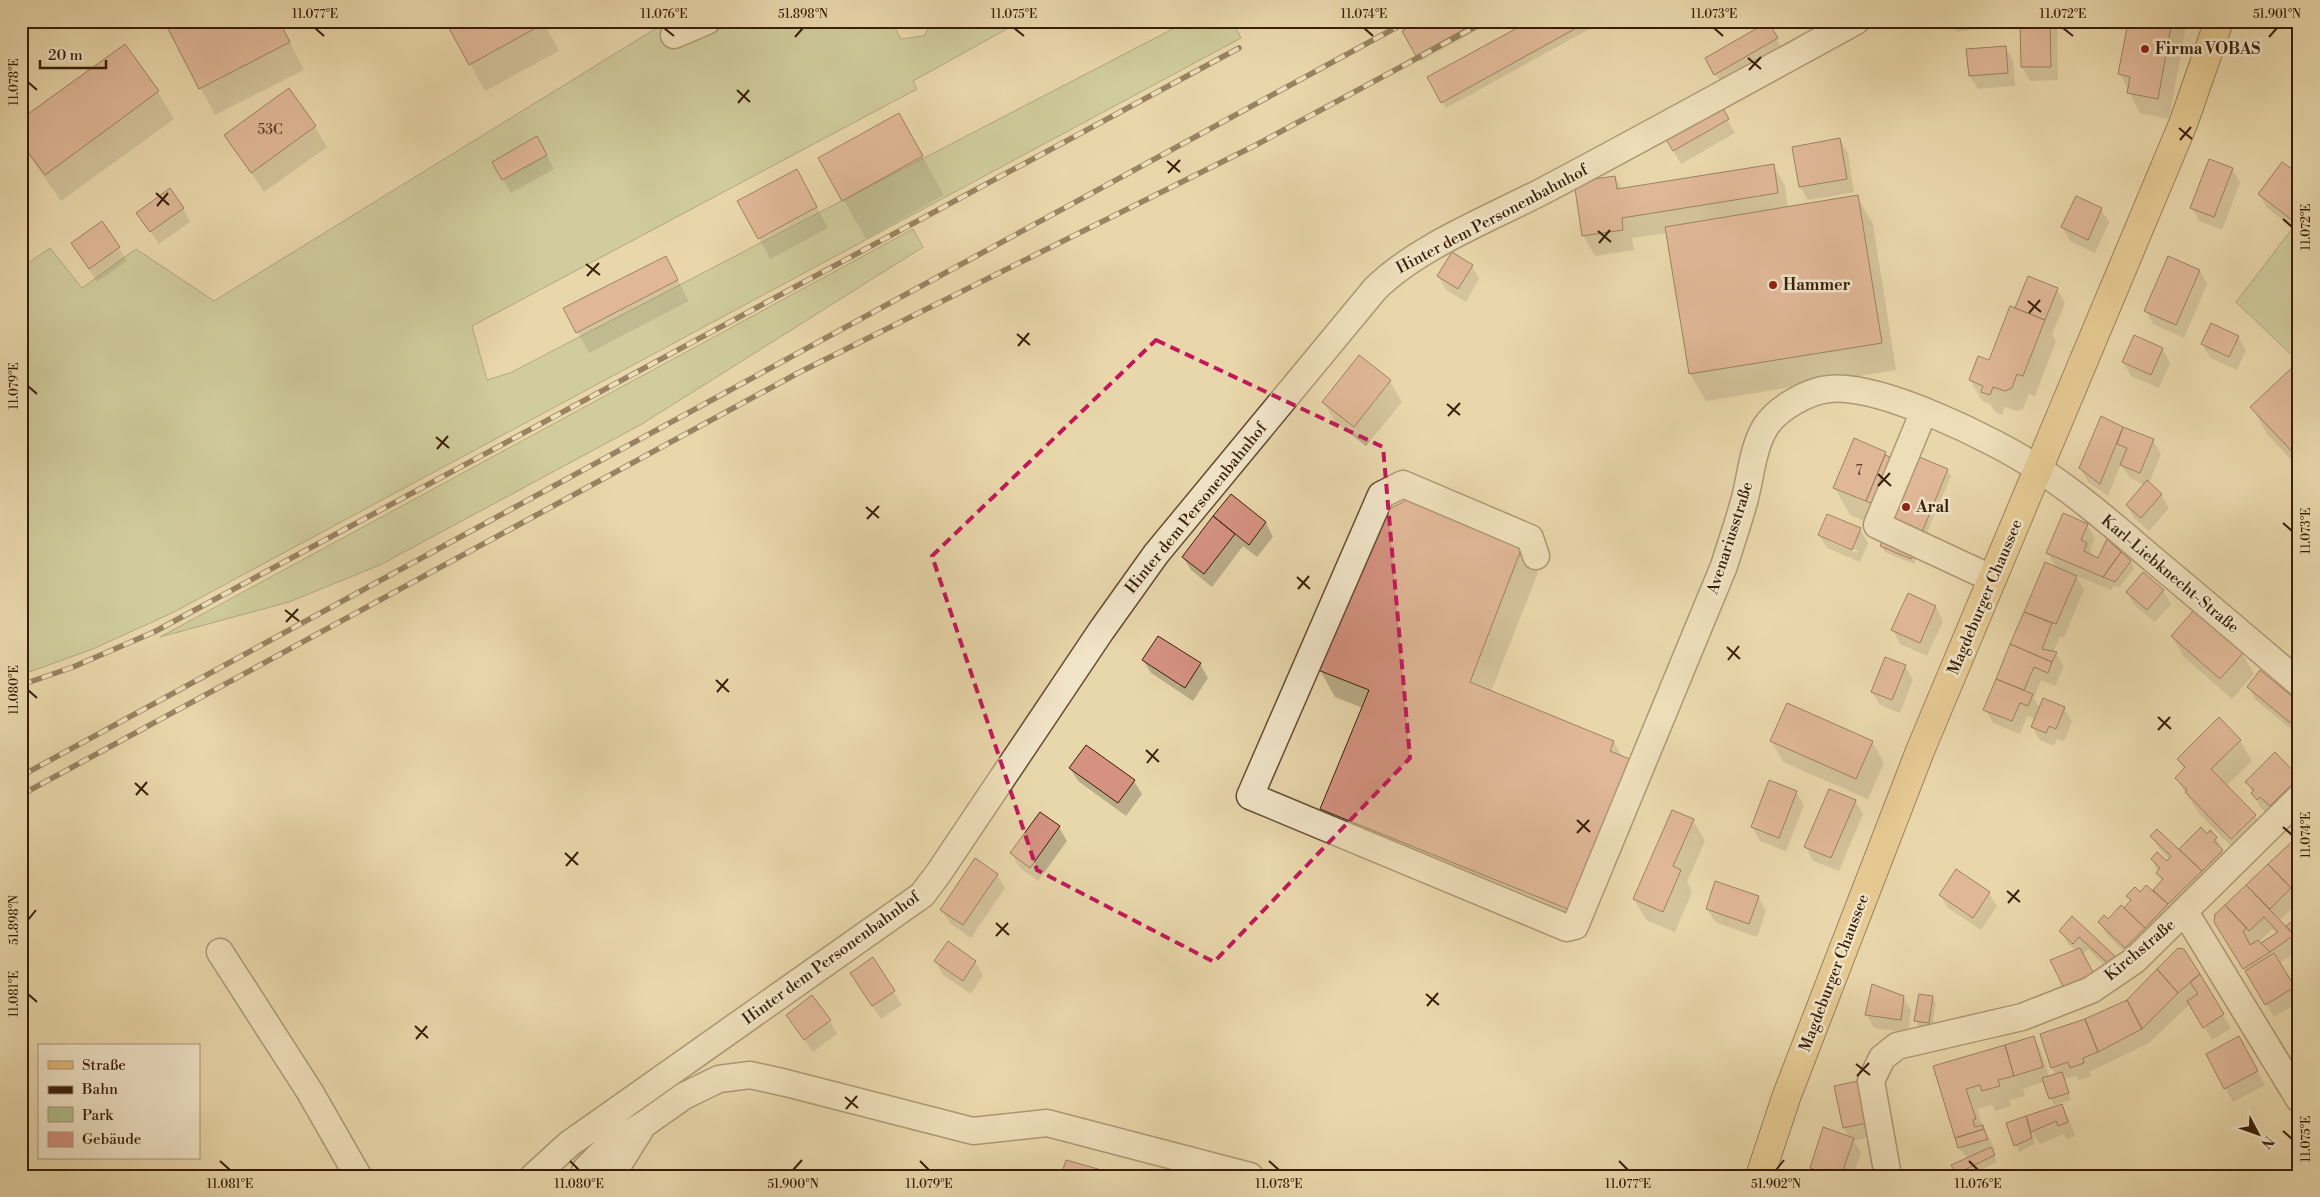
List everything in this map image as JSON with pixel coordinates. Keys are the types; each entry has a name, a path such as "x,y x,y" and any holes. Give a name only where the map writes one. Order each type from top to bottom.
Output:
{"main road":[{"name":"Magdeburger Chaussee","path":"1760,1176 1787,1095 1920,751 2183,124 2219,21"}],"street":[{"path":"674,36 706,21"},
{"name":"Hinter dem Personenbahnhof","path":"534,1176 569,1144 922,894 938,874 1101,631 1156,554 1375,289 1391,273 1413,258 1544,190 1856,21"},
{"name":"Avenariusstraße","path":"1536,556 1530,538 1403,484 1382,495 1250,796 1567,928 1575,926 1724,566 1737,528 1758,446 1766,426 1789,406 1810,394 1830,389 1864,392 1924,411 2008,449 2038,468"},
{"path":"1924,411 1877,525 1993,579"},
{"name":"Karl-Liebknecht-Straße","path":"2038,468 2099,513 2299,683"},
{"name":"Kirchstraße","path":"1888,1176 1871,1081 1882,1058 1897,1046 2022,1017 2091,990 2135,960 2299,798"},
{"path":"2185,912 2297,1094"},
{"path":"220,952 310,1092 358,1176"},
{"path":"583,1176 586,1168 613,1142 643,1125 684,1096 720,1079 750,1075 786,1082 973,1131 1047,1123 1250,1176"},
{"path":"615,1176 618,1165 643,1125"}],"highlighted area":[{"path":"1156,340 1383,447 1410,758 1214,962 1037,870 932,556"}],"green space":[{"path":"668,21 891,21 901,39 924,36 933,21 968,21 973,23 976,21 1021,21 913,81 917,89 472,326 487,380 510,373 1188,21 1232,21 1241,38 172,613 93,649 21,675 21,268 50,248 82,288 136,249 214,301"},
{"path":"2299,220 2299,362 2236,302"},
{"path":"913,229 923,247 642,424 380,565 289,602 160,637"}],"building":[{"path":"164,21 279,21 290,42 199,89"},
{"path":"445,21 544,21 545,23 469,65"},
{"path":"1420,21 1479,21 1416,56 1402,31"},
{"path":"1530,21 1589,21 1441,103 1427,77"},
{"path":"2020,21 2050,21 2051,67 2021,67"},
{"name":"Firma VOBAS","path":"2143,21 2172,21 2158,99 2127,93 2130,77 2118,74 2128,22 2142,24"},
{"path":"1768,22 1778,38 1714,75 1705,58"},
{"path":"125,44 159,91 45,175 21,143 21,119"},
{"path":"2006,46 2008,73 1969,76 1966,49"},
{"path":"289,88 316,126 251,173 224,135"},
{"path":"1720,103 1729,119 1673,151 1664,136"},
{"path":"899,113 923,156 842,201 818,158"},
{"path":"537,136 547,155 502,180 492,162"},
{"path":"1840,138 1847,179 1799,187 1792,147"},
{"path":"2209,159 2233,168 2214,217 2190,208"},
{"path":"2282,162 2299,174 2299,220 2296,223 2258,194"},
{"path":"1774,164 1778,193 1622,218 1623,230 1582,236 1574,182 1615,176 1617,189"},
{"path":"797,169 817,207 758,239 737,201"},
{"path":"170,188 184,208 150,232 136,213"},
{"name":"Hammer","path":"1858,195 1882,343 1689,374 1665,227"},
{"path":"2076,196 2102,208 2088,240 2061,227"},
{"path":"102,221 120,247 89,269 71,243"},
{"path":"1452,252 1473,265 1458,289 1437,276"},
{"path":"666,256 678,280 576,333 563,308"},
{"path":"2168,256 2200,270 2176,325 2144,311"},
{"path":"2028,276 2058,288 2045,320 2015,308"},
{"path":"2010,306 2045,320 2023,376 2017,374 2012,388 2005,391 1993,387 1990,395 1981,392 1983,386 1969,380 1978,356 1989,360"},
{"path":"2211,323 2239,336 2229,357 2201,344"},
{"path":"2134,335 2163,348 2151,375 2122,362"},
{"path":"1359,355 1391,380 1354,427 1322,402"},
{"path":"2299,362 2299,459 2250,407"},
{"path":"2101,416 2123,427 2100,484 2079,468"},
{"path":"2123,427 2154,439 2140,473 2120,465 2127,448 2117,444"},
{"path":"1854,438 1886,452 1866,501 1833,488"},
{"name":"Aral","path":"1885,455 1913,466 1917,456 1948,469 1911,559 1880,546 1894,513 1866,501"},
{"path":"2147,480 2162,494 2141,518 2126,505"},
{"path":"1231,494 1266,522 1249,545 1213,516"},
{"path":"1411,498 1524,542 1470,682 1614,741 1610,751 1632,760 1570,910 1320,809 1369,690 1318,670 1383,512"},
{"path":"2063,513 2088,524 2081,540 2087,543 2084,551 2098,558 2107,539 2121,552 2103,577 2046,553"},
{"path":"1827,514 1861,528 1852,550 1818,535"},
{"path":"1213,516 1235,534 1204,574 1182,557"},
{"path":"2121,552 2131,561 2115,582 2103,577"},
{"path":"2045,562 2077,576 2056,624 2024,612"},
{"path":"2143,572 2164,590 2147,610 2126,592"},
{"path":"1908,593 1936,606 1920,643 1891,630"},
{"path":"2194,610 2243,653 2220,679 2171,636"},
{"path":"2024,612 2052,623 2042,649 2057,652 2052,662 2010,644"},
{"path":"1158,636 1201,663 1185,688 1142,660"},
{"path":"2010,644 2052,662 2048,673 2034,667 2024,690 1996,679"},
{"path":"1885,657 1906,665 1892,700 1871,692"},
{"path":"2260,670 2299,702 2299,730 2247,687"},
{"path":"1996,679 2033,694 2028,706 2020,703 2012,721 1983,710"},
{"path":"2043,698 2065,707 2056,729 2049,726 2046,733 2031,727"},
{"path":"1787,703 1873,741 1856,779 1770,741"},
{"path":"2219,717 2241,740 2211,769 2256,815 2231,839 2185,792 2187,790 2175,778 2185,767 2177,759"},
{"path":"1086,745 1135,780 1118,803 1069,768"},
{"path":"2275,752 2299,777 2270,806 2260,797 2257,800 2251,793 2254,790 2245,782"},
{"path":"1769,780 1797,791 1779,838 1751,827"},
{"path":"1829,789 1856,800 1831,858 1804,847"},
{"path":"1672,810 1694,819 1673,866 1681,870 1663,912 1633,899"},
{"path":"1040,812 1060,826 1030,868 1010,853"},
{"path":"2201,827 2207,834 2210,830 2217,837 2214,841 2223,850 2202,871 2179,849"},
{"path":"2157,829 2202,871 2168,904 2153,890 2163,879 2156,873 2160,868 2151,859 2157,852 2167,861 2171,856 2150,836"},
{"path":"2299,835 2299,881 2291,888 2268,864"},
{"path":"975,858 998,874 963,925 940,910"},
{"path":"2268,864 2291,888 2270,909 2246,885"},
{"path":"1956,869 1990,892 1973,918 1939,895"},
{"path":"1715,881 1759,896 1749,924 1706,909"},
{"path":"2146,885 2168,904 2145,928 2124,908 2131,900 2126,896 2135,887 2140,892"},
{"path":"2246,885 2294,935 2270,952 2261,943 2278,932 2264,917 2249,931 2225,905"},
{"path":"2121,905 2145,928 2125,948 2098,922 2104,915 2108,919"},
{"path":"2225,905 2247,928 2243,931 2250,945 2258,940 2270,952 2243,969 2214,922 2215,914"},
{"path":"2072,916 2117,958 2110,965 2079,937 2073,944 2059,931"},
{"path":"2294,920 2299,926 2299,932 2294,935 2286,926"},
{"path":"948,941 976,961 963,981 934,961"},
{"path":"2080,948 2094,974 2065,990 2050,960"},
{"path":"2178,948 2184,949 2200,974 2178,993 2157,969"},
{"path":"2274,953 2295,987 2265,1005 2245,971"},
{"path":"873,957 895,991 872,1006 850,973"},
{"path":"2157,969 2178,993 2142,1029 2127,1000"},
{"path":"2200,974 2224,1014 2203,1028 2187,1001 2198,994 2190,982"},
{"path":"1872,984 1904,996 1901,1020 1865,1015"},
{"path":"1919,994 1933,996 1929,1023 1914,1021"},
{"path":"812,995 831,1020 804,1040 786,1015"},
{"path":"2127,1000 2142,1029 2098,1052 2085,1019"},
{"path":"2085,1019 2098,1052 2083,1058 2084,1063 2070,1068 2068,1062 2051,1068 2040,1034"},
{"path":"2034,1036 2043,1067 2014,1076 2005,1045"},
{"path":"2239,1036 2258,1071 2224,1089 2206,1054"},
{"path":"2005,1045 2014,1076 1998,1080 2000,1086 1982,1091 1980,1085 1966,1089 1976,1119 1973,1120 1975,1127 1983,1125 1984,1129 1955,1138 1933,1066"},
{"path":"2062,1072 2069,1093 2049,1099 2042,1078"},
{"path":"1858,1081 1867,1123 1843,1128 1834,1086"},
{"path":"2062,1104 2068,1122 2058,1126 2056,1121 2031,1132 2026,1116"},
{"path":"2026,1116 2032,1138 2014,1146 2006,1123"},
{"path":"1823,1127 1854,1138 1841,1176 1833,1176 1810,1168"},
{"path":"1984,1129 1988,1139 1958,1148 1955,1138"},
{"path":"1991,1147 1995,1155 1956,1174 1951,1165"},
{"path":"1066,1160 1123,1176 1061,1176"}],"railway":[{"path":"21,776 1408,21"},
{"path":"21,795 798,373 1256,145 1486,21"},
{"path":"21,685 73,667 154,632 1239,48"}],"place":[{"name":"Firma VOBAS","path":"2145,49"},
{"name":"Hammer","path":"1773,285"},
{"name":"Aral","path":"1906,507"}]}
